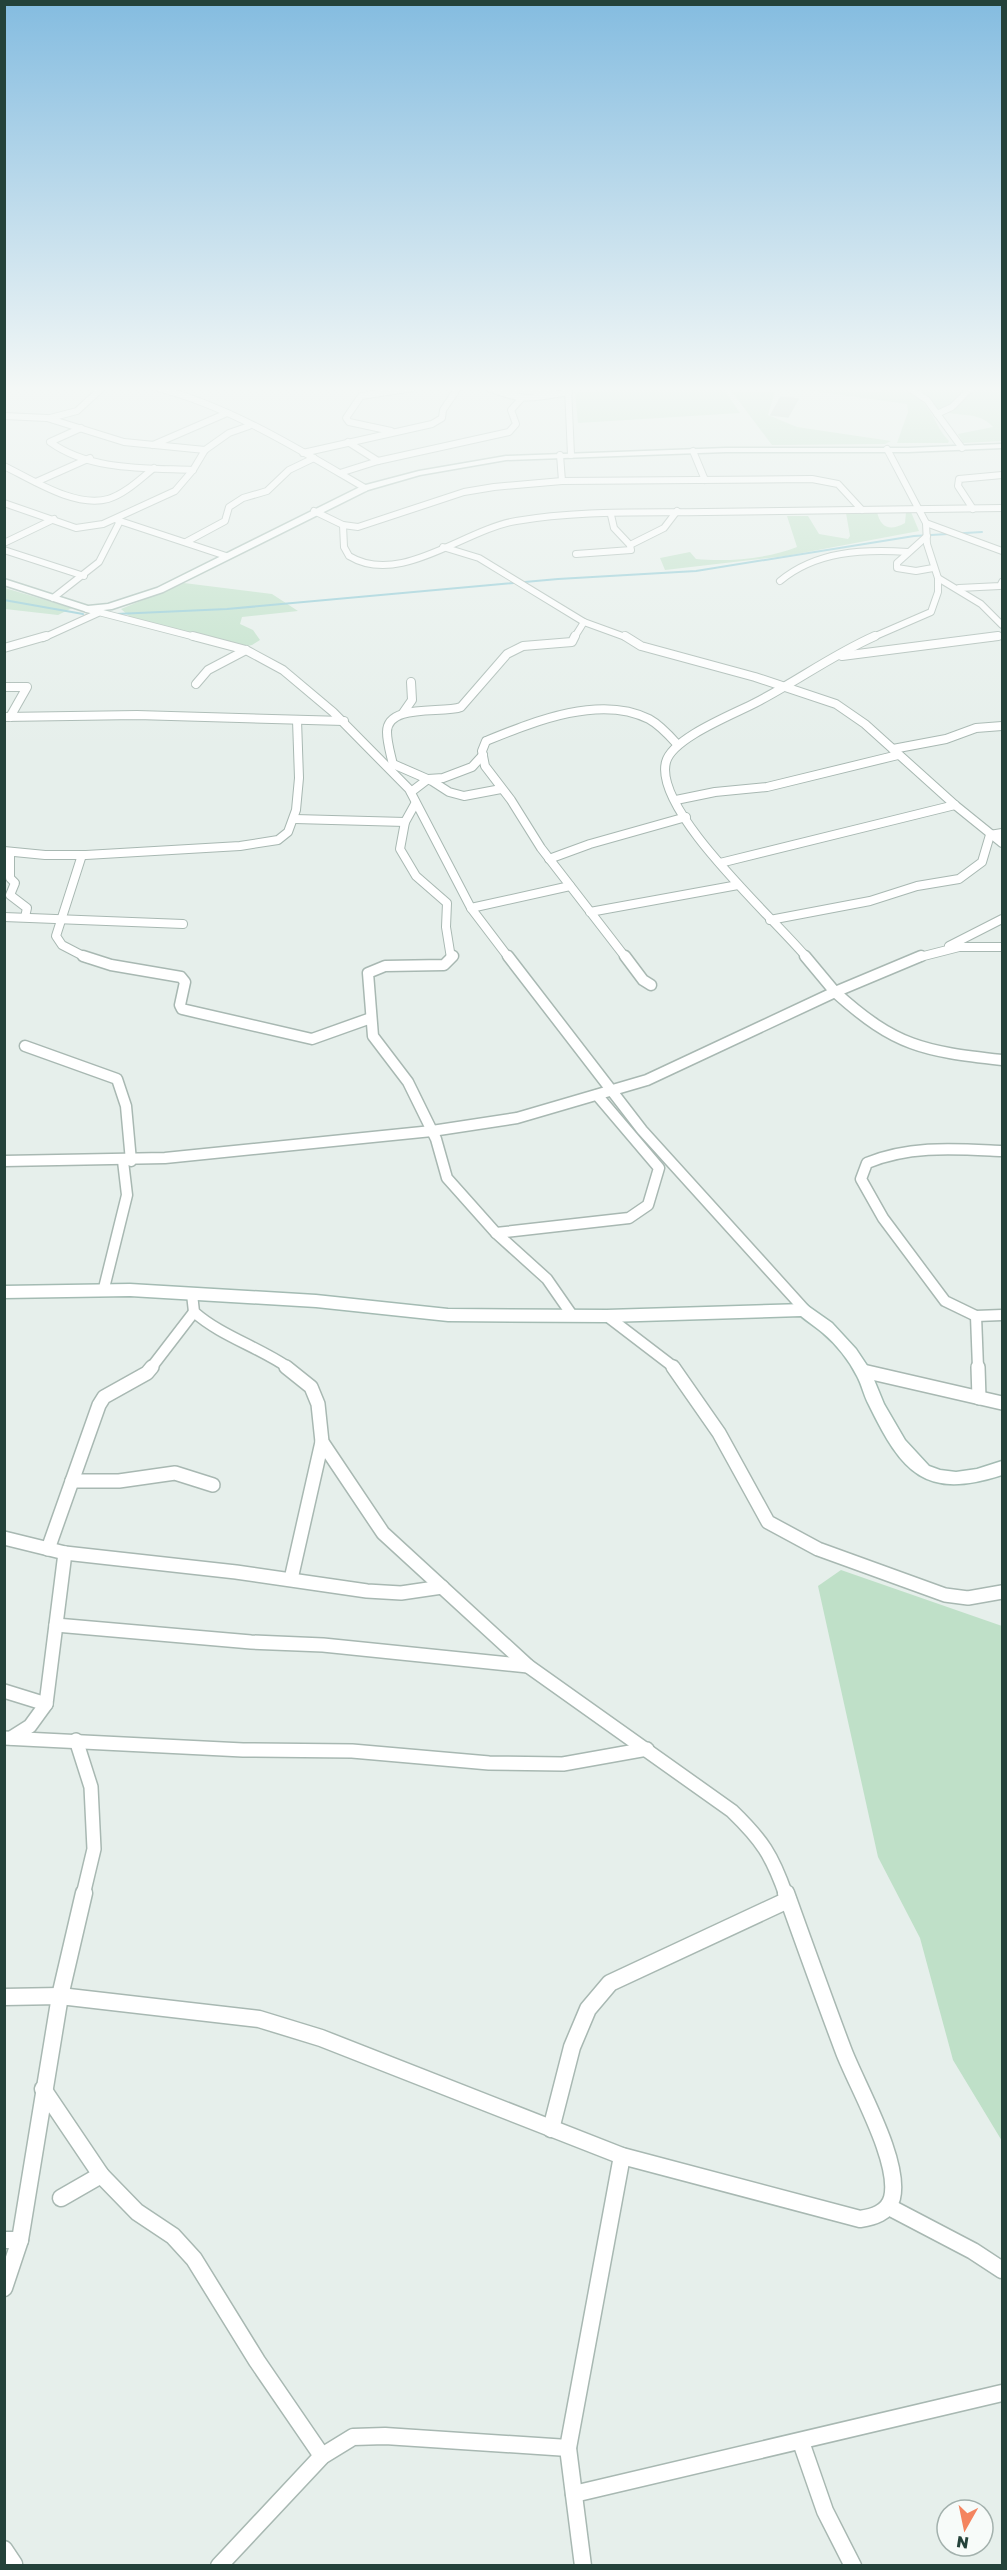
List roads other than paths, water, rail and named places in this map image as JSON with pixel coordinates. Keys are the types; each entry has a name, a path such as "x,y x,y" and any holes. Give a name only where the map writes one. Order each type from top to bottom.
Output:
{"street":[{"path":"19,508 76,528 119,521 143,508"},
{"path":"186,542 225,521 229,508"},
{"path":"87,609 109,608 143,597 323,508"},
{"path":"314,512 343,525 366,526 421,508"},
{"path":"343,525 345,551 353,559 368,564 398,566 483,529 520,520 569,514 1002,508"},
{"path":"920,509 926,523 933,568 938,578 938,592 931,612 822,662 786,687 677,744 665,755 663,773 686,817 738,885 790,939 835,992 864,1018 905,1042 944,1053 1002,1060"},
{"path":"630,545 664,528 677,512"},
{"path":"576,554 631,550 630,545 614,528 611,515"},
{"path":"4,543 54,519"},
{"path":"119,521 226,556"},
{"path":"53,598 99,562 119,521"},
{"path":"926,523 1002,551"},
{"path":"927,536 897,563 897,568 916,571 933,568"},
{"path":"443,547 479,558 584,622 621,634 659,652 786,687 836,704 851,713 955,805 1002,843"},
{"path":"4,550 84,576"},
{"path":"780,582 790,573 838,555 874,550 908,552"},
{"path":"938,578 981,604 1002,625"},
{"path":"4,582 99,613 246,650 269,661 344,721 381,760 399,774 411,792 415,804 471,908 610,1091 642,1130 805,1310 828,1328 863,1371 876,1403 909,1461 920,1470 944,1480 956,1481 977,1478 1002,1468"},
{"path":"958,588 1000,586 1002,582"},
{"path":"4,648 47,638 59,628 99,613"},
{"path":"393,765 387,730 406,711 453,710 461,707 507,654 523,646 572,642 584,622"},
{"path":"822,662 852,653 1002,636"},
{"path":"196,684 208,670 246,650"},
{"path":"401,716 412,700 411,682"},
{"path":"4,687 27,687 7,717"},
{"path":"651,985 643,980 549,859 511,800 485,766 483,755 486,741 498,736 594,710 623,710 640,715 658,726 677,744"},
{"path":"7,717 137,715 344,721"},
{"path":"26,917 27,908 10,895 15,884 10,878 8,852 82,855 264,843 287,834 295,819 300,757 297,720"},
{"path":"676,800 715,792 767,787 946,739 976,728 1002,726"},
{"path":"411,792 428,779 459,773 472,767 483,755"},
{"path":"381,760 428,779 449,792 464,796 501,789"},
{"path":"415,804 405,822 400,849 413,867 416,876 447,903 446,927 453,956 452,960 444,965 385,966 371,970 367,977 373,1036 408,1082 432,1131 447,1178 496,1233 547,1279 572,1316"},
{"path":"720,863 801,841 955,805"},
{"path":"549,859 590,844 686,817"},
{"path":"295,819 405,822"},
{"path":"990,835 1002,833"},
{"path":"770,920 870,902 917,886 959,879 982,862 990,835"},
{"path":"82,855 56,936 57,943 76,954 108,963 181,977 185,982 180,1005 194,1013 312,1039 371,1018"},
{"path":"590,912 738,885"},
{"path":"471,908 570,886"},
{"path":"4,917 183,924"},
{"path":"4,1161 59,1159 127,1161 255,1151 432,1131 517,1118 647,1080 835,992 946,948 1002,919"},
{"path":"946,948 979,945 1002,947"},
{"path":"25,1046 117,1079 122,1088 130,1136 127,1195 104,1288"},
{"path":"496,1233 629,1218 641,1215 646,1210 652,1200 658,1168 597,1095"},
{"path":"1002,1150 928,1149 884,1155 867,1163 861,1179 883,1218 945,1301 976,1316 1002,1315"},
{"path":"4,1292 104,1288 316,1301 448,1315 608,1316 805,1310"},
{"path":"192,1294 194,1312 203,1320 267,1353 300,1376 316,1396 322,1442 291,1579"},
{"path":"48,1550 104,1396 147,1373 194,1312"},
{"path":"608,1316 676,1369 719,1433 768,1522 818,1549 945,1595 968,1598 1002,1592"},
{"path":"976,1316 979,1398"},
{"path":"863,1371 1002,1403"},
{"path":"4,1997 60,1996 259,2019 321,2038 622,2156 860,2219 876,2217 889,2207 894,2191 890,2163 854,2078 772,1858 756,1834 732,1811 528,1666 384,1533 322,1442"},
{"path":"72,1481 119,1481 175,1473 213,1485"},
{"path":"4,1538 65,1553 291,1579 367,1591 401,1593 442,1587"},
{"path":"8,1738 30,1726 46,1704 65,1553"},
{"path":"56,1625 251,1642 323,1645 528,1666"},
{"path":"4,1691 46,1704"},
{"path":"8,1738 243,1750 352,1751 489,1763 563,1764 647,1749"},
{"path":"4,2288 60,1996 94,1849 91,1787 76,1740"},
{"path":"551,2129 572,2047 588,2009 610,1983 788,1900"},
{"path":"43,2089 101,2175 137,2212 173,2236 194,2259 256,2361 322,2456"},
{"path":"583,2565 568,2448 622,2156"},
{"path":"61,2198 101,2175"},
{"path":"889,2207 973,2251 1002,2270"},
{"path":"574,2494 1002,2393"},
{"path":"219,2565 322,2456 353,2437 385,2436 568,2448"},
{"path":"801,2442 825,2511 853,2565"}],"waterway":[{"path":"116,614 227,609 558,579 696,571 914,536 982,532"},
{"path":"4,600 83,614"}]}
